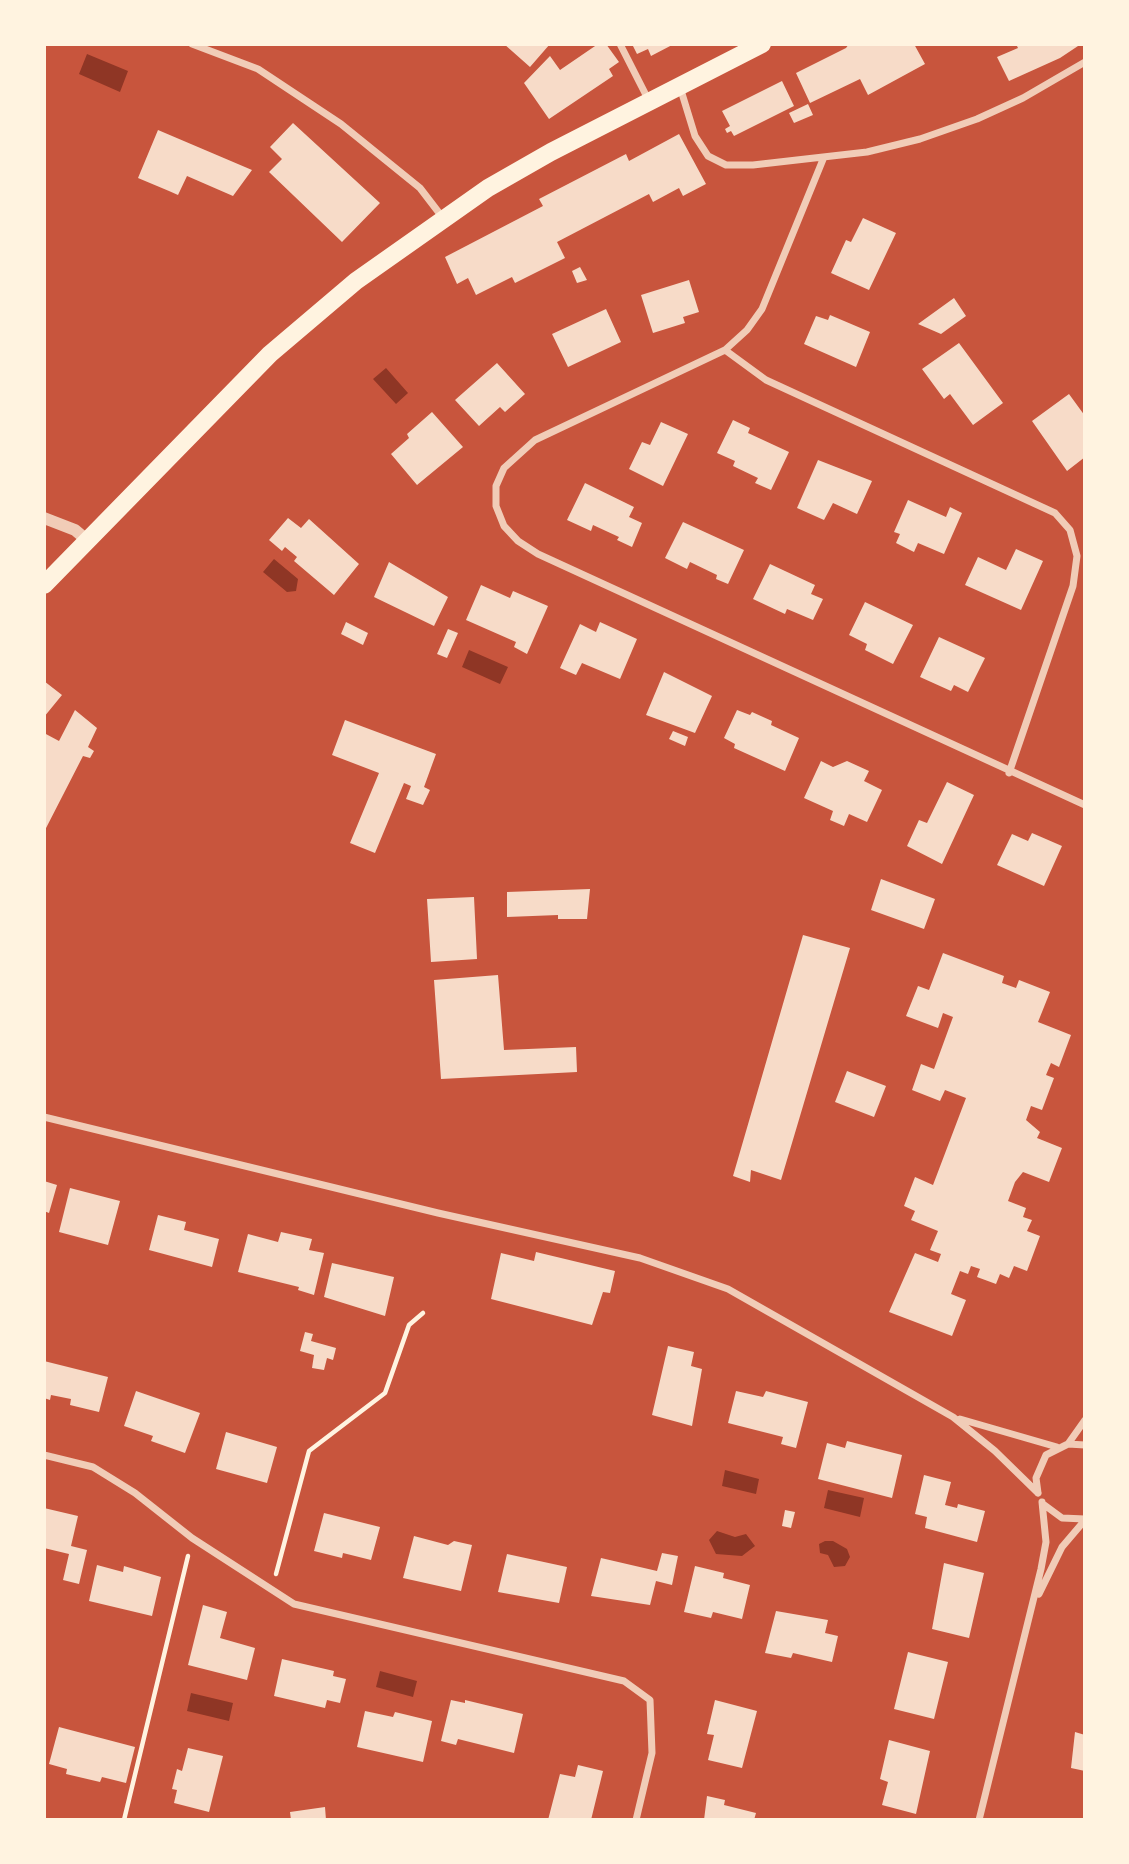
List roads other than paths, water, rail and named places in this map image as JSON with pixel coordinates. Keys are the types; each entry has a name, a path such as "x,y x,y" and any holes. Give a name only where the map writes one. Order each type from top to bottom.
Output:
{"main road":[{"path":"44,585 270,354 356,281 443,218 551,152 762,44"}],"street":[{"path":"192,44 258,69 341,124 420,188 443,218"},
{"path":"620,44 649,101"},
{"path":"680,86 695,136 708,156 726,165 753,166 867,152 977,120 1023,98 1085,62"},
{"path":"824,157 762,309 747,330 725,349 535,439 504,468 496,486 496,506 504,526 518,541 538,554 1085,806"},
{"path":"725,349 766,380 1055,513 1070,530 1077,556 1073,586 1009,773"},
{"path":"44,518 75,530 89,541"},
{"path":"44,1117 438,1213 640,1258 728,1289 953,1417 995,1451 1038,1493"},
{"path":"953,1417 1057,1447 1068,1444 1085,1445"},
{"path":"1068,1444 1085,1420"},
{"path":"979,1820 1034,1604 1046,1542 1042,1502 1036,1478 1040,1466 1057,1447"},
{"path":"44,1455 93,1467 135,1493 192,1538 294,1604 624,1681 650,1700 652,1753 636,1820"},
{"path":"1042,1502 1062,1518 1085,1519"},
{"path":"1034,1604 1062,1548 1085,1519"}]}
